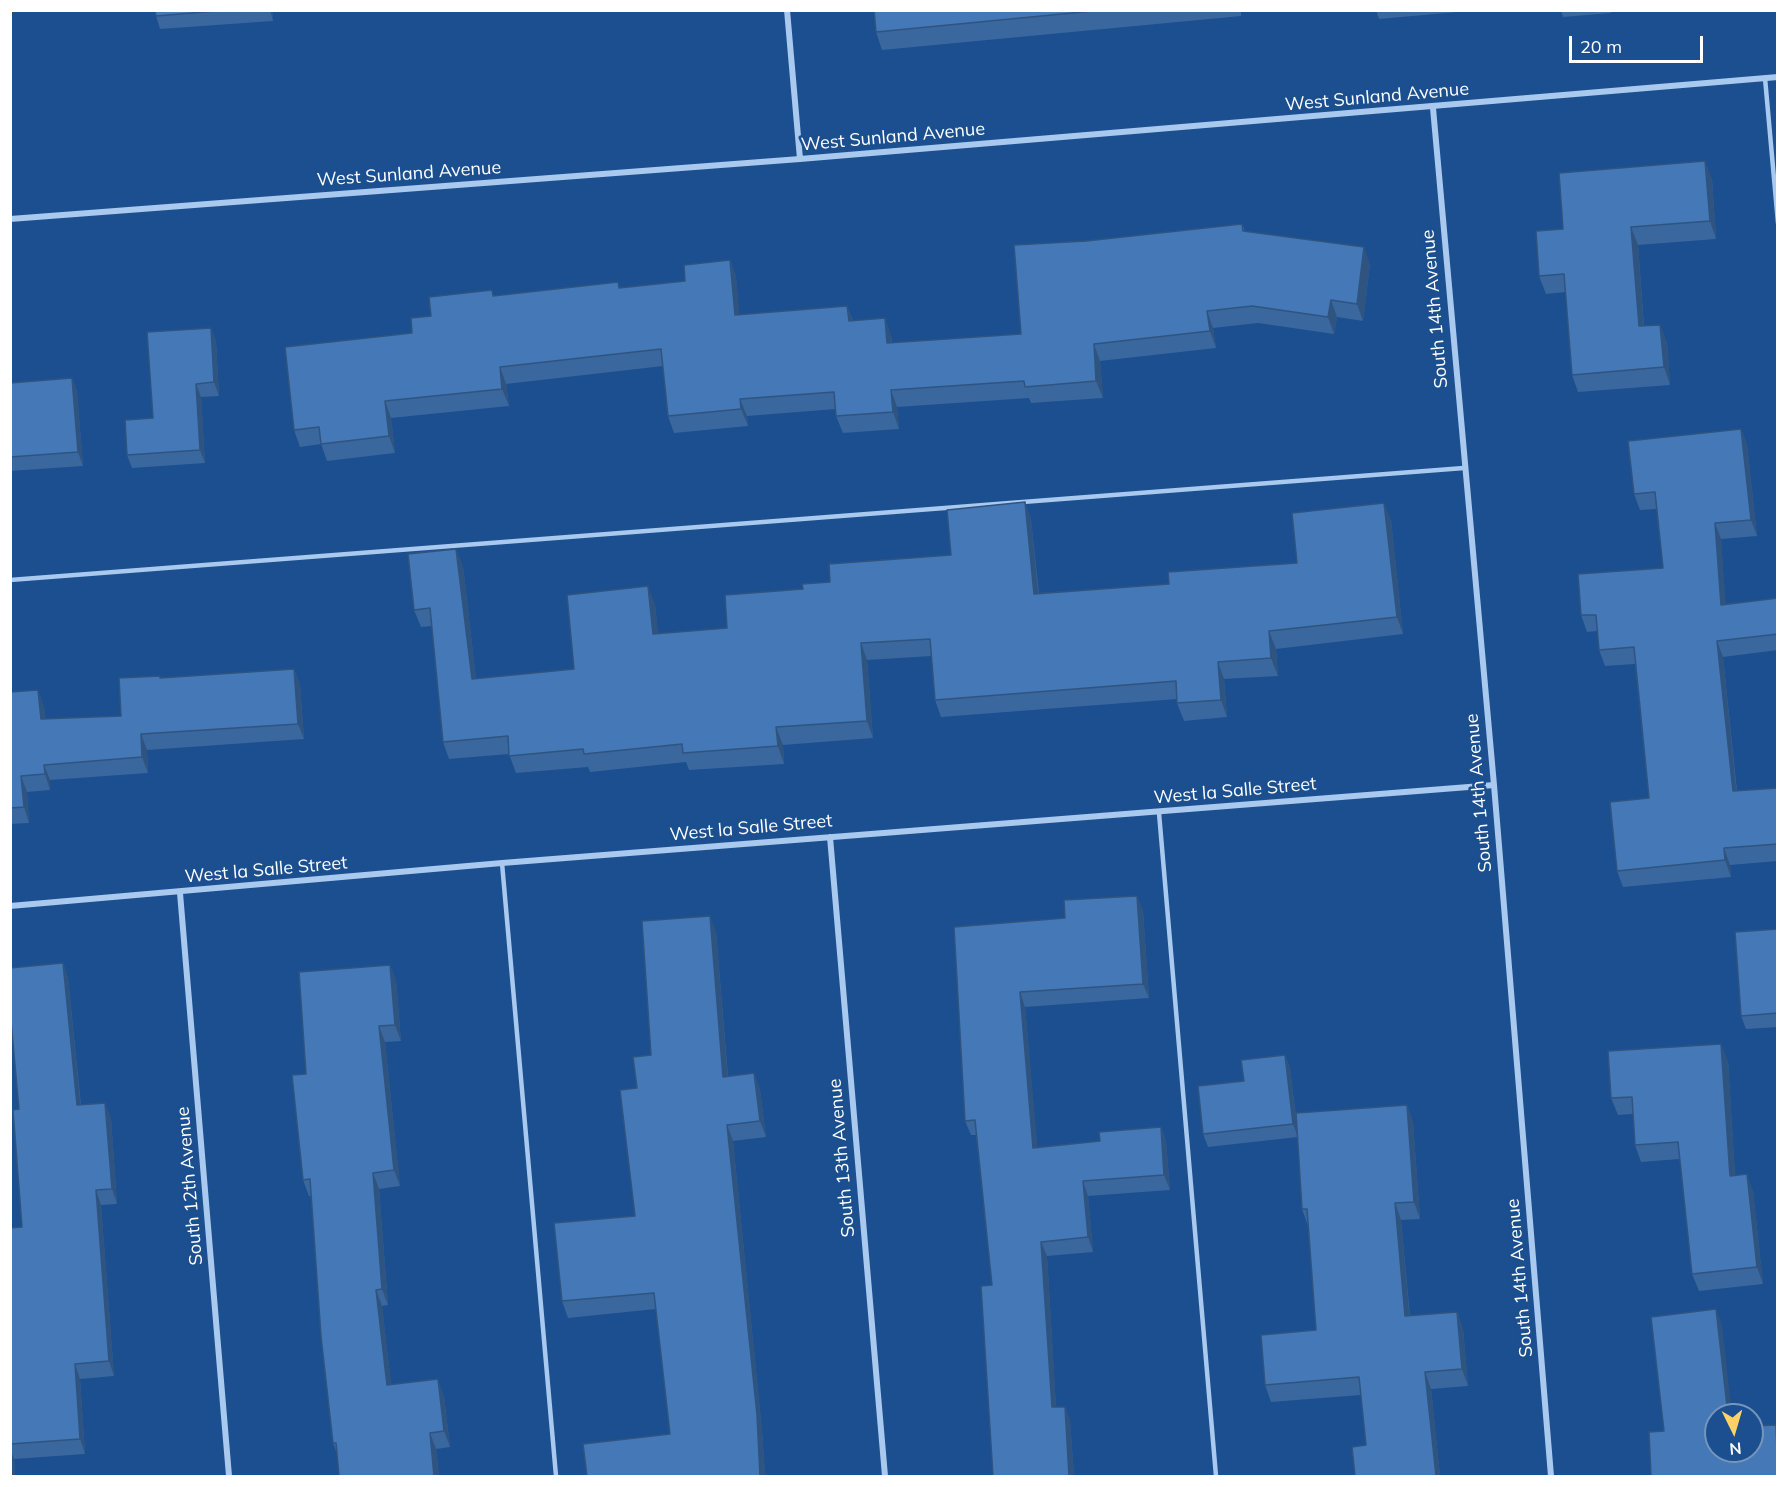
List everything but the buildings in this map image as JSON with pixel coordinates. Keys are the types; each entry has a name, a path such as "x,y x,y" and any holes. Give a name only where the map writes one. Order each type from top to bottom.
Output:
{"street":[{"path":"787,10 800,159"},
{"name":"West Sunland Avenue","path":"10,219 800,159 1433,108 1778,77"},
{"name":"South 14th Avenue","path":"1433,108 1494,785 1551,1476"},
{"name":"West la Salle Street","path":"10,906 830,837 1494,785"},
{"name":"South 13th Avenue","path":"830,837 885,1476"},
{"name":"South 12th Avenue","path":"180,893 230,1476"}],"lane":[{"path":"1765,78 1778,223"},
{"path":"10,580 1464,468"},
{"path":"1159,813 1216,1476"},
{"path":"502,864 556,1476"}]}
